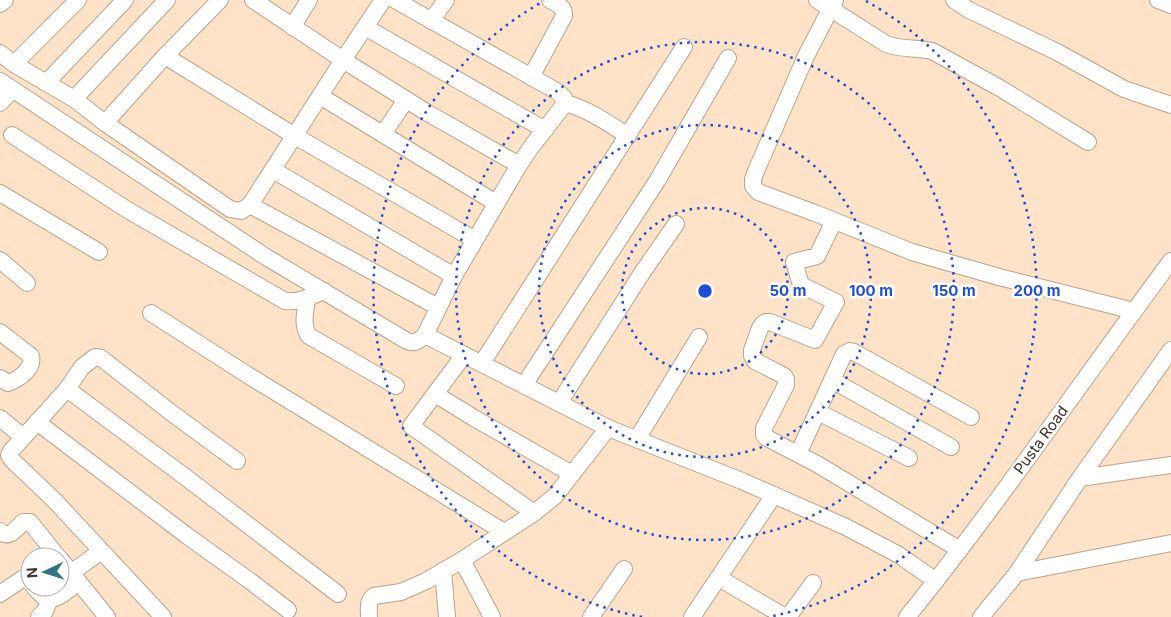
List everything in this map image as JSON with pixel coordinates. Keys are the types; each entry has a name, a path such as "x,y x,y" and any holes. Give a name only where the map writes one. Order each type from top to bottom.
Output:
{"street":[{"path":"0,4 5,0"},
{"path":"14,64 78,0"},
{"path":"46,82 126,0"},
{"path":"74,99 167,0"},
{"path":"105,123 165,56 220,0"},
{"path":"292,27 310,0"},
{"path":"0,54 74,99 105,123 230,209 241,212 250,205 342,60 383,0"},
{"path":"0,103 6,86 266,257 412,343 425,335 454,276 496,203 519,164 563,106 564,98 558,92 395,0"},
{"path":"431,21 446,0"},
{"path":"531,77 565,12 550,0"},
{"path":"954,0 969,10 1057,52 1124,89 1171,105"},
{"path":"1158,0 1171,5"},
{"path":"264,3 292,27 342,60 406,100 519,164"},
{"path":"1088,142 998,86 932,51 924,48 896,48 886,44 827,3 756,171 753,186 758,192 834,220 912,252 999,277 1134,311"},
{"path":"365,27 545,130"},
{"path":"482,364 684,47"},
{"path":"165,56 295,136 475,240"},
{"path":"524,385 657,181 728,58"},
{"path":"320,96 496,203"},
{"path":"383,134 406,100"},
{"path":"564,103 585,110 628,136"},
{"path":"12,135 126,209 285,301 292,302 324,292"},
{"path":"273,170 454,276"},
{"path":"0,193 99,252"},
{"path":"250,205 438,307"},
{"path":"834,220 817,256 794,262 801,285 836,302 815,340 766,322 760,328 752,350 752,356 755,361 784,376 786,380 786,385 764,428 764,435 817,464 960,550"},
{"path":"559,403 642,273 676,224"},
{"path":"0,260 27,283"},
{"name":"Pusta Road","path":"907,617 960,550 1171,261"},
{"path":"307,298 304,326 309,336 396,386"},
{"path":"151,313 254,379 504,532"},
{"path":"0,332 31,356 32,361 30,367 14,381 8,383 0,378"},
{"path":"425,335 608,428 742,481 846,527 899,555 936,581"},
{"path":"637,440 699,337"},
{"path":"981,617 1017,574 1080,478 1171,350"},
{"path":"798,454 844,354 850,351 971,417"},
{"path":"464,355 411,426 534,513"},
{"path":"162,617 54,500 12,460 4,457 66,389 82,367 95,357 101,358 237,461"},
{"path":"832,380 951,447"},
{"path":"66,389 188,479 338,594"},
{"path":"435,394 572,474"},
{"path":"818,412 909,458"},
{"path":"0,418 23,436"},
{"path":"37,422 288,610"},
{"path":"369,617 369,603 370,599 374,596 401,592 418,586 534,513 555,496 608,428"},
{"path":"1080,478 1171,465"},
{"path":"692,617 774,495"},
{"path":"0,531 2,534 10,534 23,522 30,522 50,547"},
{"path":"1017,574 1171,544"},
{"path":"45,597 50,599 55,598 102,551"},
{"path":"462,560 492,617"},
{"path":"591,617 624,569"},
{"path":"70,571 107,617"},
{"path":"443,571 447,617"},
{"path":"719,578 787,617 813,583"},
{"path":"0,594 20,580"},
{"path":"38,617 45,611 50,599"}]}
